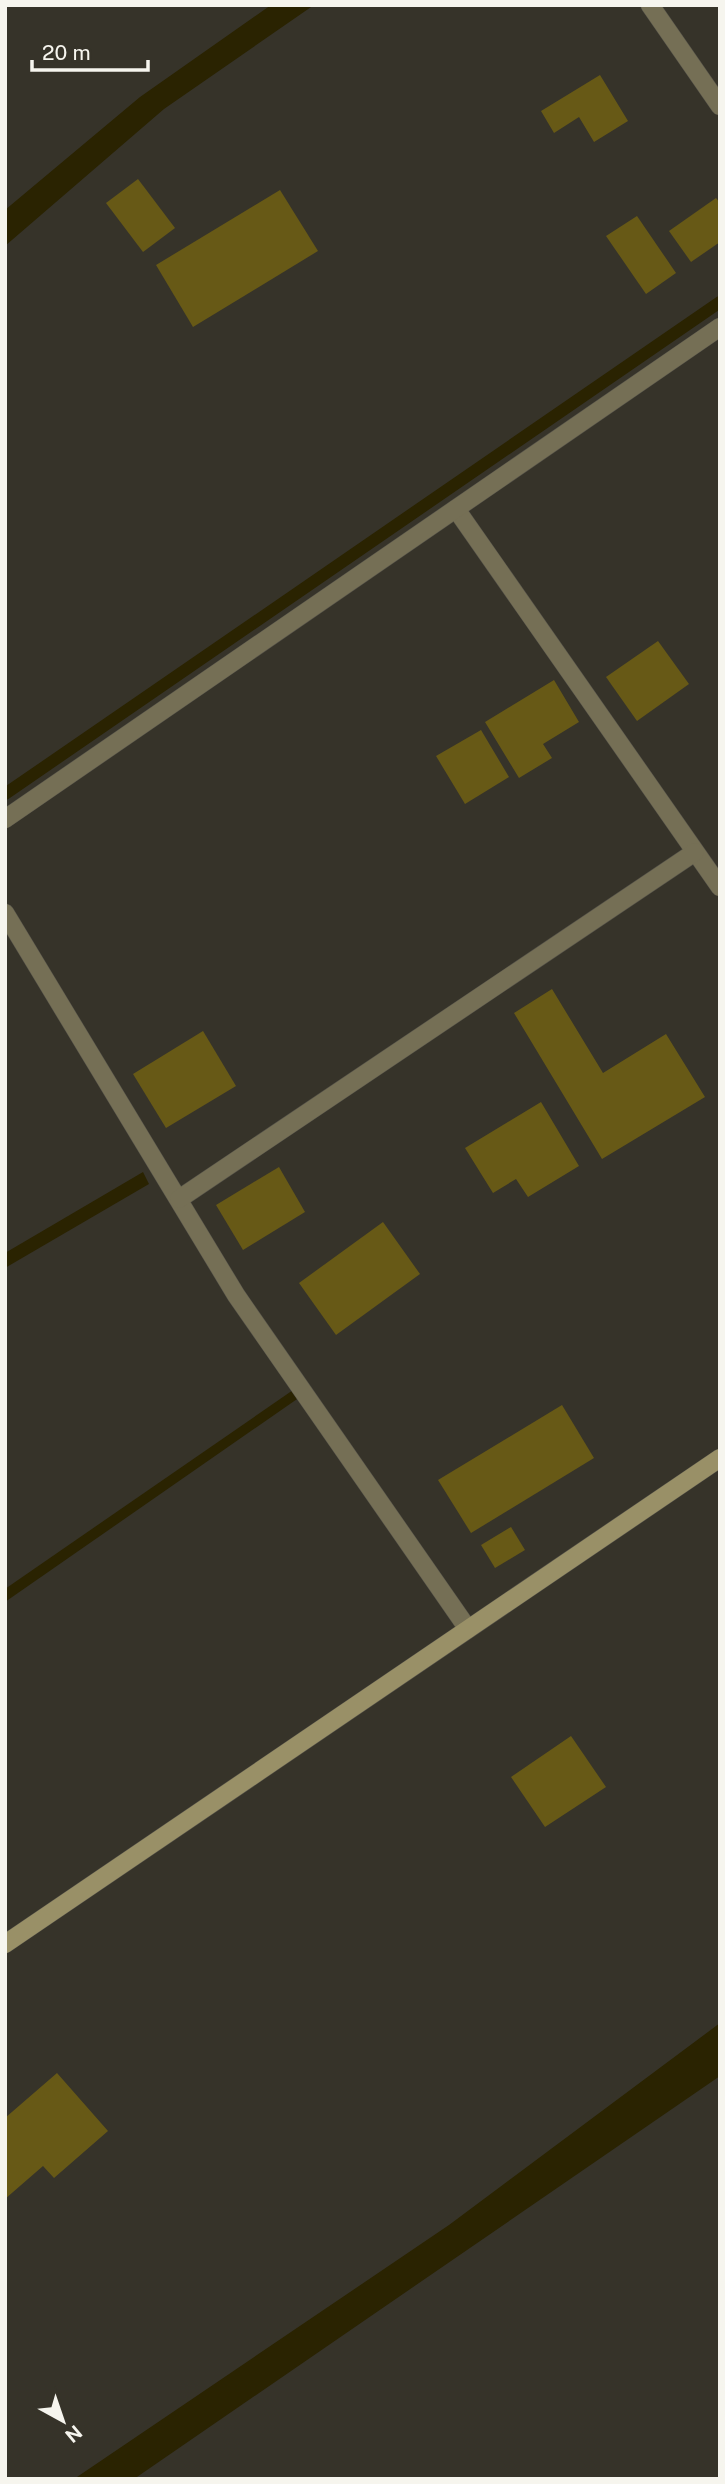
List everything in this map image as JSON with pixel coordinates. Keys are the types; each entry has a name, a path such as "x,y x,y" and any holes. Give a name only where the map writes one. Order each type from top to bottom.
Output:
{"street":[{"path":"650,5 720,106"},
{"path":"5,819 720,327"},
{"path":"456,509 720,887"},
{"path":"179,1199 695,852"},
{"path":"5,913 236,1295 468,1629"},
{"path":"5,1944 720,1458"}],"shaded area":[{"path":"271,5 314,5 164,109 5,246 5,210 140,97"},
{"path":"143,1172 149,1184 5,1268 5,1253"},
{"path":"296,1388 300,1397 5,1602 5,1589"},
{"path":"720,2023 720,2076 134,2479 74,2479 449,2225"}],"building":[{"path":"600,75 628,121 594,142 579,117 554,133 541,111"},
{"path":"138,179 175,228 143,252 106,203"},
{"path":"280,190 318,251 193,327 156,265"},
{"path":"716,198 720,203 720,242 691,262 669,231"},
{"path":"637,216 676,273 646,294 606,236"},
{"path":"658,641 689,684 637,721 606,677"},
{"path":"554,680 579,722 543,744 552,758 519,778 485,722"},
{"path":"481,730 509,777 465,804 436,756"},
{"path":"552,989 603,1073 666,1034 705,1097 602,1159 514,1013"},
{"path":"203,1031 236,1086 166,1128 133,1074"},
{"path":"541,1102 579,1166 528,1197 516,1179 493,1193 465,1148"},
{"path":"279,1167 305,1212 243,1250 216,1205"},
{"path":"383,1222 420,1274 336,1335 299,1283"},
{"path":"562,1405 594,1458 471,1533 438,1480"},
{"path":"511,1527 525,1550 495,1568 481,1545"},
{"path":"571,1736 606,1787 545,1827 511,1777"},
{"path":"57,2073 108,2131 54,2178 43,2166 5,2199 5,2118"}],"waterway":[{"path":"5,794 720,302"}]}
